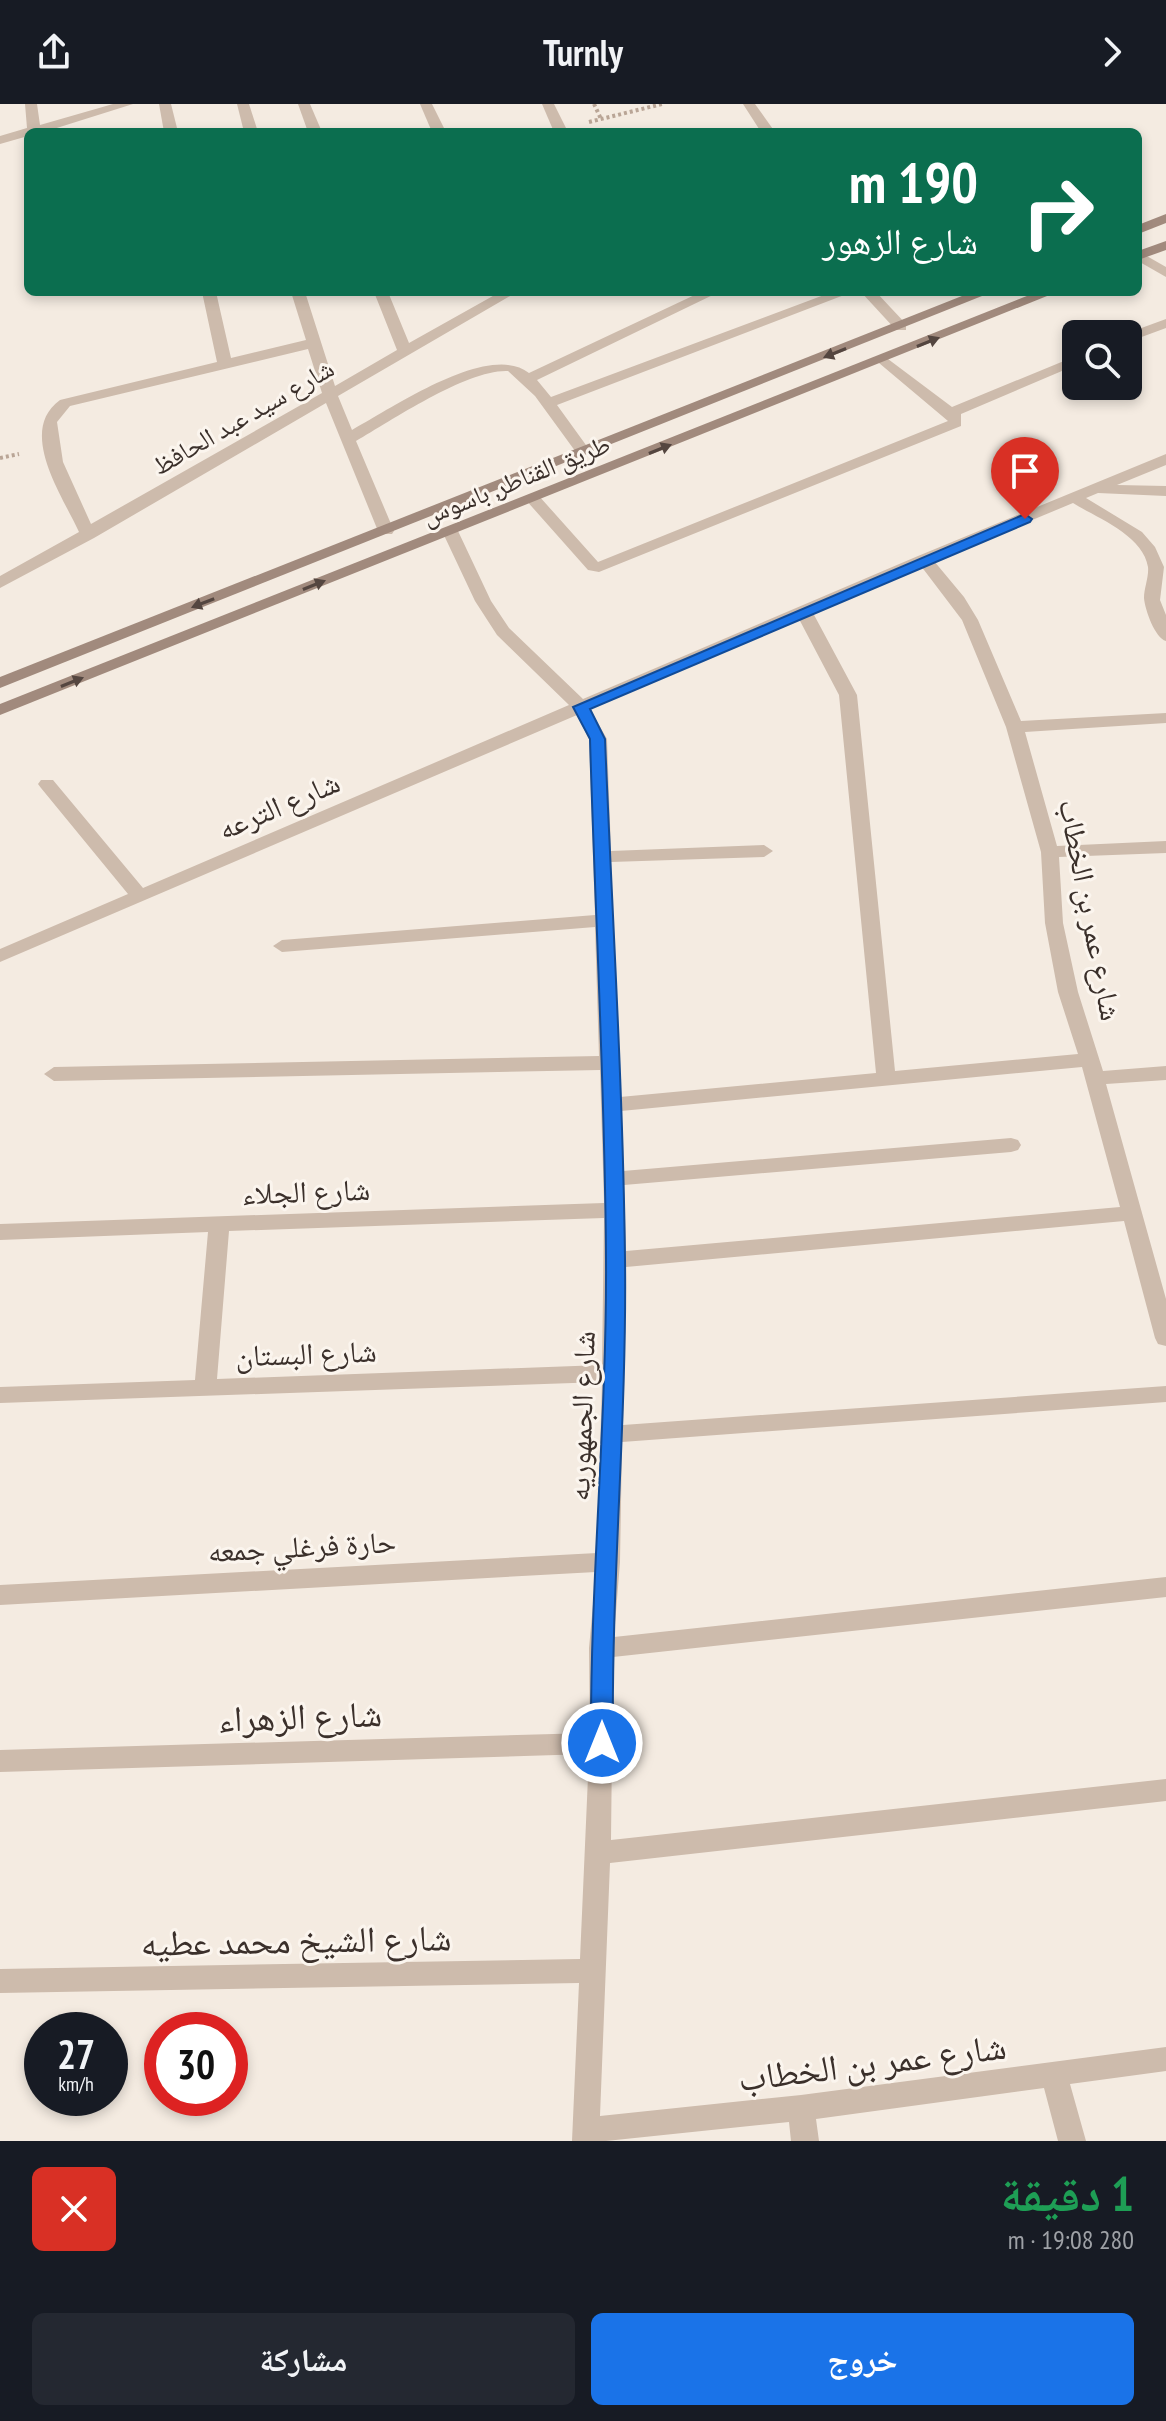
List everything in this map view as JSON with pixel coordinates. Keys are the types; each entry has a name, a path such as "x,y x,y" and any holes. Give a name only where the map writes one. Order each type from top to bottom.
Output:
{"main road":[{"path":"1142,228 1166,218"},
{"path":"1142,254 1166,245"},
{"name":"طريق القناطر, باسوس","path":"0,683 975,296"},
{"name":"طريق القناطر, باسوس","path":"0,710 1040,296"}],"street":[{"path":"31,104 31,128"},
{"path":"45,128 127,104"},
{"path":"165,104 170,128"},
{"path":"243,104 250,128"},
{"path":"304,104 313,128"},
{"path":"426,104 437,128"},
{"path":"548,104 559,128"},
{"path":"749,104 765,128"},
{"path":"0,140 24,134"},
{"path":"1142,258 1166,273"},
{"path":"210,296 225,364"},
{"path":"299,296 330,395 386,531"},
{"path":"383,296 405,351"},
{"name":"شارع سيد عبد الحافظ","path":"0,583 503,296"},
{"path":"527,379 703,296"},
{"path":"546,404 834,296"},
{"path":"872,296 901,327"},
{"path":"1142,332 1166,323"},
{"path":"88,535 51,448 48,425 56,410 65,403 313,343"},
{"path":"533,499 594,567 599,567 956,423 956,417 884,360"},
{"path":"348,439 485,368 506,366 527,379 583,452"},
{"path":"950,413 1062,366"},
{"name":"شارع الترعه","path":"0,956 924,559 1166,459"},
{"path":"1099,489 1166,491"},
{"path":"1075,498 1136,535 1147,547 1156,567 1152,600 1166,636"},
{"path":"450,531 483,601 503,631 581,707"},
{"name":"شارع عمر بن الخطاب","path":"924,559 958,600 970,620 1015,727 1050,852 1054,923 1068,992 1166,1338"},
{"path":"804,612 848,695 886,1079"},
{"name":"شارع الجمهوريه","path":"581,707 598,739 616,1260 608,1562 601,1648 602,1743 586,2135"},
{"path":"1015,727 1166,718"},
{"path":"47,784 140,896"},
{"path":"1050,852 1166,847"},
{"path":"602,857 764,851"},
{"path":"282,946 605,920"},
{"path":"54,1074 610,1063"},
{"path":"612,1105 886,1079 1092,1069 1166,1073"},
{"path":"613,1179 1011,1145"},
{"name":"شارع الجلاء","path":"0,1232 614,1210"},
{"path":"616,1260 1133,1213"},
{"path":"205,1388 219,1225"},
{"name":"شارع البستان","path":"0,1395 613,1373"},
{"path":"612,1434 1166,1394"},
{"name":"حارة فرغلي جمعه","path":"0,1595 608,1562"},
{"path":"601,1648 1166,1587"},
{"name":"شارع الزهراء","path":"0,1761 602,1743"},
{"path":"597,1853 1166,1790"},
{"name":"شارع الشيخ محمد عطيه","path":"0,1981 593,1971"},
{"name":"شارع عمر بن الخطاب","path":"586,2135 1166,2059"},
{"path":"1054,2076 1072,2141"},
{"path":"801,2108 805,2141"}],"path":[{"path":"594,104 601,119"},
{"path":"567,128 662,104"}],"route":[{"path":"602,1743 601,1648 608,1562 616,1260 598,739 581,707 924,559 1025,519"}]}
